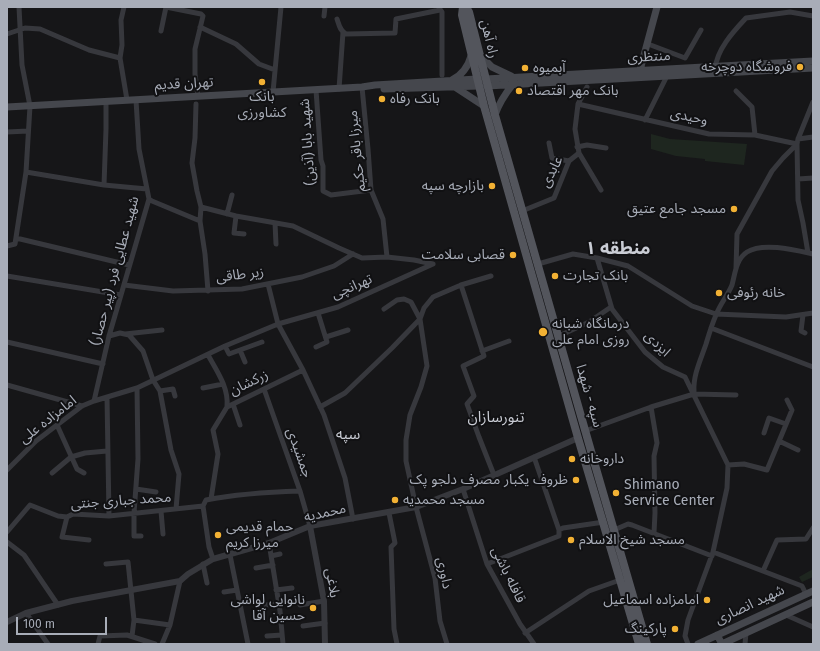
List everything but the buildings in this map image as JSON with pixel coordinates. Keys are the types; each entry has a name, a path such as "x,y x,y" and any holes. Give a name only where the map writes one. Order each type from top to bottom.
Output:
{"main road":[{"name":"راه آهن","path":"465,7 462,15 476,56 487,82"},
{"path":"640,70 657,7"},
{"name":"راه آهن","path":"476,56 478,82"},
{"path":"449,81 464,72 476,56 496,69 508,75 517,77"},
{"name":"منتظری","path":"487,82 513,84 668,76 714,70 813,61"},
{"name":"منتظری","path":"487,82 517,77 640,70 813,68"},
{"name":"تهران قدیم","path":"7,107 127,100 197,100 273,92 339,89 375,85 449,81 478,82"},
{"path":"478,82 487,82"},
{"name":"تهران قدیم","path":"362,87 455,87 478,82"},
{"name":"سپه - شهدا","path":"478,82 578,438 639,644"},
{"name":"سپه - شهدا","path":"487,82 522,211 647,644"},
{"path":"495,115 499,104 513,84"},
{"path":"455,87 484,106"},
{"name":"شهید انصاری","path":"698,644 810,592"},
{"name":"شهید انصاری","path":"722,644 813,602"},
{"path":"717,635 722,644"}],"street":[{"path":"7,246 16,244 26,172 30,106 22,65 19,7"},
{"path":"124,7 121,20 122,45 120,58 127,100"},
{"path":"161,31 166,7 203,14 195,49 197,100 192,163 201,207 200,221 205,254 208,291"},
{"path":"273,92 280,7"},
{"path":"324,16 325,7"},
{"path":"337,19 339,27 346,34 395,33 396,19 439,8 442,12 442,75"},
{"path":"714,70 718,54 730,35 746,18 790,9 813,16"},
{"path":"200,27 236,44 259,64 275,70"},
{"path":"7,34 25,28 40,29 89,50 120,58"},
{"path":"648,44 685,58 701,30"},
{"path":"339,89 343,32"},
{"path":"645,120 668,76"},
{"name":"میرزا باقر حکیم","path":"362,87 371,190 383,219 387,257"},
{"path":"578,104 587,87"},
{"name":"شهید بابا (آذین)","path":"316,90 321,160 323,166 323,191 330,195 371,190"},
{"path":"736,91 752,107 755,135"},
{"name":"شهید عطایی فرد (پیر حصار)","path":"94,401 109,336 149,199 139,149 136,100"},
{"path":"104,185 106,102"},
{"path":"688,644 685,636 688,620 713,554 727,488 728,465 694,394 693,384 716,314 731,286 742,256 757,248 768,247 810,254 798,200 798,142 813,102"},
{"name":"وحیدی","path":"578,104 710,134 755,135 798,142 813,137"},
{"name":"عابدی","path":"522,211 554,198 569,161 578,150 576,129 578,104"},
{"path":"7,132 28,130"},
{"path":"736,269 737,234 772,171 798,142"},
{"path":"549,143 552,158 569,161"},
{"path":"601,190 578,150 587,145 606,148"},
{"path":"26,172 104,185 147,189"},
{"path":"798,179 813,178"},
{"path":"227,214 232,195"},
{"path":"149,199 200,221"},
{"path":"201,207 236,216 293,226 362,258 387,257"},
{"path":"236,216 234,233 244,234"},
{"path":"275,223 276,244"},
{"path":"16,238 129,265"},
{"name":"زیر طاقی","path":"124,284 173,291 242,289 302,277 334,266 352,254"},
{"path":"538,264 573,254 597,258 628,266 692,306 716,314 786,317 813,313"},
{"name":"تهرانچی","path":"153,380 225,346 278,324 338,307 433,264 387,257"},
{"name":"ایزدی","path":"597,258 611,307 645,352 663,367 685,377 694,394"},
{"path":"7,276 121,295"},
{"path":"320,406 345,393 392,348 420,319 424,308 433,297 491,276"},
{"path":"268,284 278,324 303,370 324,415 345,478 353,519"},
{"path":"461,286 484,356 463,366 474,396 467,404 494,475"},
{"path":"384,310 397,300 404,299 411,302 420,319"},
{"path":"559,336 589,322 611,307"},
{"path":"316,347 328,342 318,313"},
{"path":"803,315 801,331 805,333"},
{"name":"داوری","path":"420,319 426,366 421,387 410,415 406,440 406,461 416,508 435,578 440,621 447,644"},
{"path":"712,328 813,367"},
{"path":"109,336 120,333 124,334 162,330"},
{"path":"326,337 348,330"},
{"path":"124,334 129,335 143,351 153,380 160,391 171,450 178,474 176,509"},
{"path":"482,351 509,341"},
{"path":"7,342 103,364"},
{"path":"225,346 229,354 262,342"},
{"path":"240,350 245,362"},
{"path":"208,355 227,392 227,407"},
{"name":"زرکشان","path":"211,499 218,454 213,430 227,407 303,370"},
{"name":"امامزاده علی","path":"7,470 36,441 82,406 137,388 153,380"},
{"path":"203,388 223,384"},
{"path":"7,385 82,406"},
{"path":"137,388 138,459 134,536 141,536"},
{"name":"جمشیدی","path":"264,388 300,491 310,526"},
{"path":"160,391 173,389 175,396"},
{"path":"585,431 651,407 694,394 736,395"},
{"path":"107,397 109,516"},
{"path":"728,465 744,464 767,470 792,410 787,400"},
{"path":"234,404 240,425"},
{"path":"651,407 657,444 654,456 654,533"},
{"path":"764,433 769,418 786,424"},
{"path":"57,425 77,469 84,473"},
{"name":"محمدیه","path":"7,622 26,612 58,604 180,581 203,564 213,559 269,543 310,526 416,508 578,438"},
{"path":"779,441 798,450"},
{"path":"52,473 71,456 107,451"},
{"path":"487,564 559,536 559,530 534,457"},
{"path":"136,489 156,492"},
{"name":"قافله باشی","path":"462,489 487,564 526,633 534,644"},
{"path":"213,559 208,542 203,506 206,500 252,493 300,491"},
{"name":"محمد جباری جنتی","path":"7,532 30,505 58,516 67,517 73,514 109,516 203,506"},
{"path":"161,511 163,534"},
{"path":"389,512 395,543 391,547 394,629 396,644"},
{"path":"67,517 62,537 89,540"},
{"path":"559,530 604,522"},
{"path":"614,530 628,524 764,571 802,586 810,592"},
{"name":"بلاغی","path":"310,526 324,600 325,644"},
{"path":"764,571 777,540 806,539 813,528"},
{"path":"7,542 24,555 58,604"},
{"path":"269,543 283,644"},
{"path":"271,556 280,554"},
{"path":"230,555 248,644"},
{"path":"106,564 128,562 134,620 132,636"},
{"path":"203,564 207,583"},
{"path":"256,568 272,566"},
{"path":"526,633 589,591 620,580"},
{"path":"162,644 170,625 180,581"},
{"path":"276,590 292,588"},
{"path":"224,592 237,590"},
{"path":"300,605 324,600"},
{"path":"265,605 278,604"},
{"path":"26,612 48,644"},
{"path":"786,615 813,627"},
{"path":"134,620 170,625"},
{"path":"303,626 325,624"},
{"path":"745,644 746,633"},
{"path":"98,644 100,636 127,635 155,644"},
{"path":"267,636 282,635"}],"shaded area":[{"path":"651,134 670,139 747,144 744,165 705,161 705,159 676,156 651,149"},
{"path":"813,569 813,577 802,582 799,577"}],"place":[{"name":"فروشگاه دوچرخه","path":"800,67"},
{"name":"آبمیوه","path":"525,68"},
{"name":"بانک کشاورزی","path":"262,82"},
{"name":"بانک مهر اقتصاد","path":"519,91"},
{"name":"بانک رفاه","path":"382,99"},
{"name":"بازارچه سپه","path":"492,186"},
{"name":"مسجد جامع عتیق","path":"734,209"},
{"name":"قصابی سلامت","path":"513,255"},
{"name":"بانک تجارت","path":"555,276"},
{"name":"خانه رئوفی","path":"719,293"},
{"name":"درمانگاه شبانه روزی امام علی","path":"543,332"},
{"name":"داروخانه","path":"572,459"},
{"name":"ظروف یکبار مصرف دلجو پک","path":"576,480"},
{"name":"Shimano Service Center","path":"616,493"},
{"name":"مسجد محمدیه","path":"395,500"},
{"name":"حمام قدیمی میرزا کریم","path":"218,535"},
{"name":"مسجد شیخ الاسلام","path":"571,540"},
{"name":"امامزاده اسماعیل","path":"707,600"},
{"name":"نانوایی لواشی حسین آقا","path":"313,608"},
{"name":"پارکینگ","path":"675,629"}],"district":[{"name":"منطقه ۱","path":"618,249"},
{"name":"تنورسازان","path":"496,418"},
{"name":"سپه","path":"348,435"}]}
